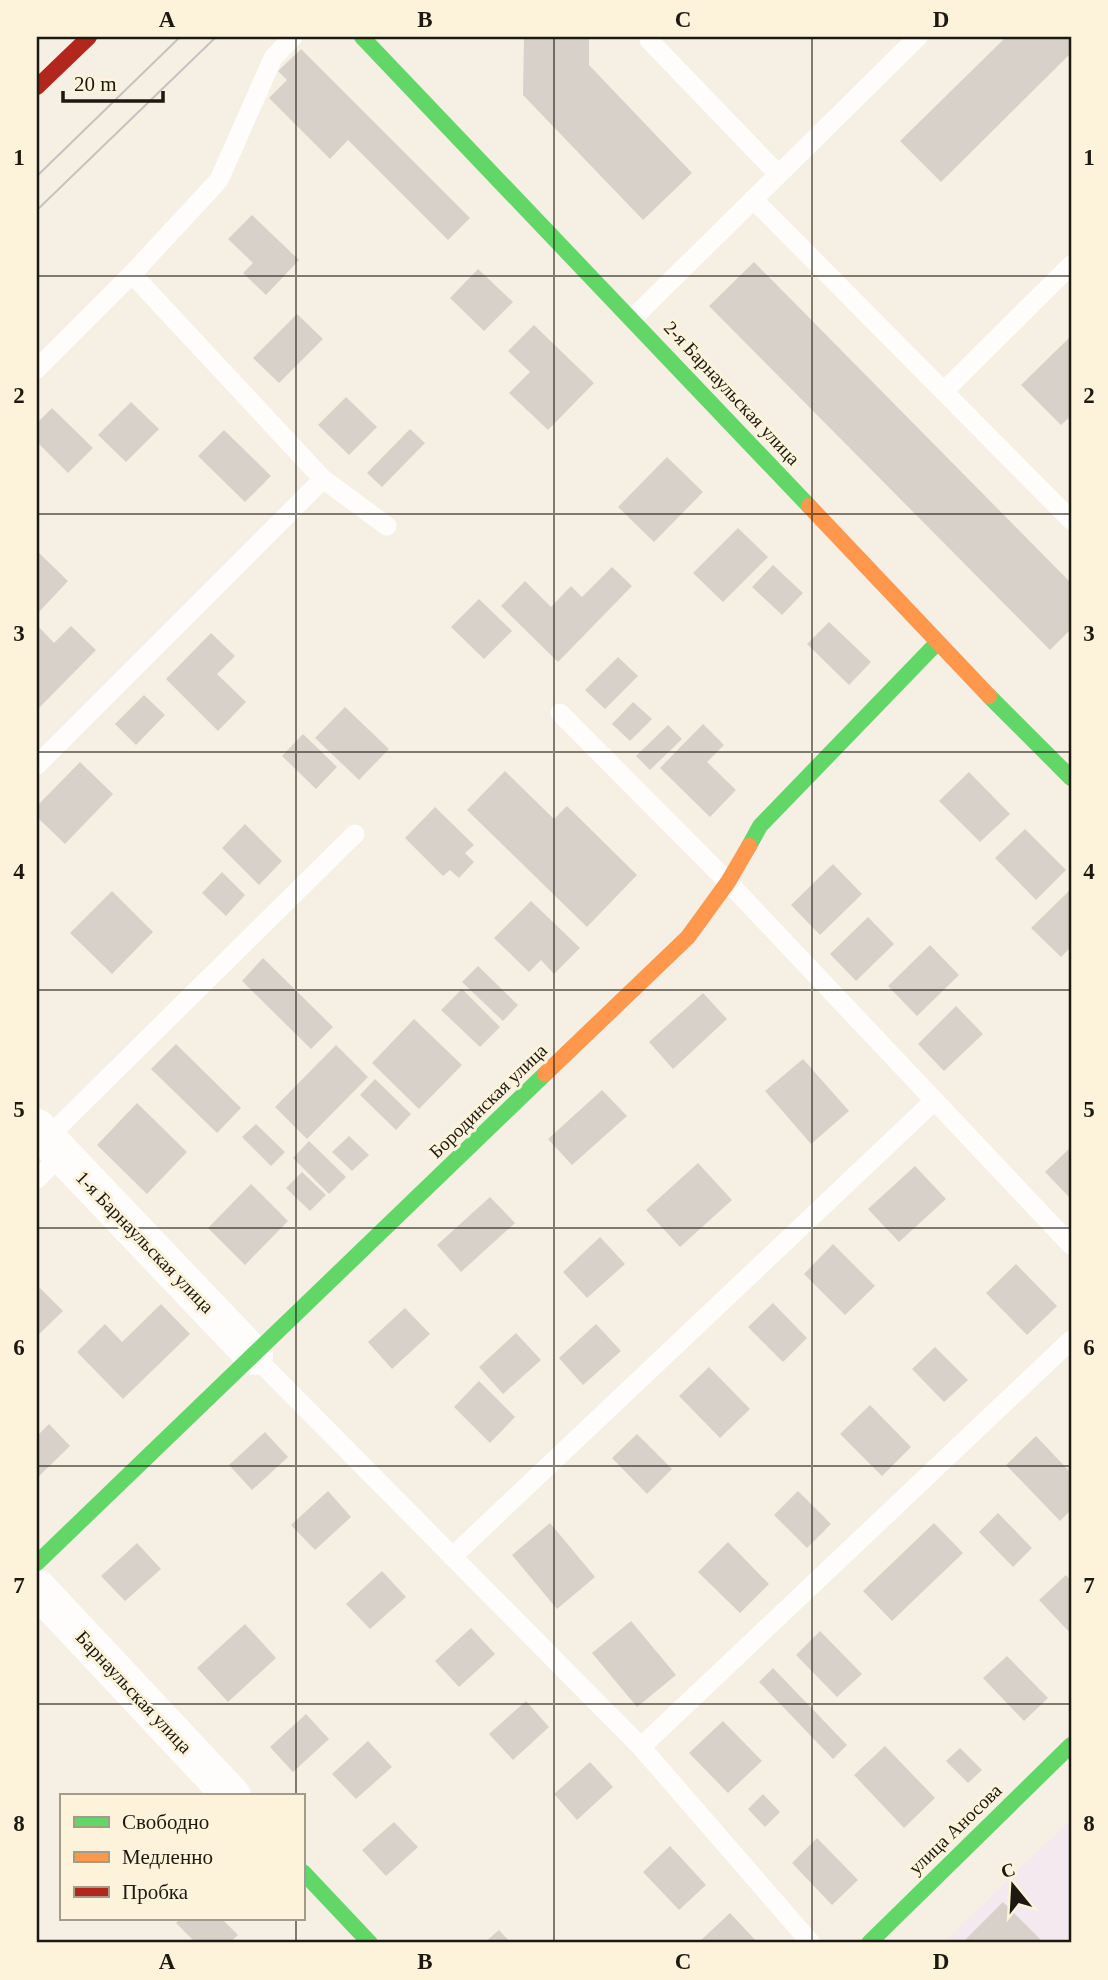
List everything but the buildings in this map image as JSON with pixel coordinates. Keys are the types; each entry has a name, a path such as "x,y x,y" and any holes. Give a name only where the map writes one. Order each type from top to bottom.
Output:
{"street":[{"path":"37,86 89,37"},
{"name":"2-я Барнаульская улица","path":"362,37 633,318 937,643 1071,778"},
{"name":"Бородинская улица","path":"37,1563 688,937 728,882 760,826 937,643"},
{"name":"1-я Барнаульская улица","path":"46,1149 254,1356"},
{"name":"Барнаульская улица","path":"37,1588 230,1794"},
{"name":"улица Аносова","path":"869,1943 1071,1745"},
{"path":"304,1873 370,1943"}],"lane":[{"path":"37,369 132,274 219,180 273,58 293,37"},
{"path":"653,37 649,40 778,174"},
{"path":"633,318 918,37"},
{"path":"753,199 1071,520"},
{"path":"944,391 1071,265"},
{"path":"132,274 323,479 387,526"},
{"path":"37,765 323,479"},
{"path":"560,713 728,882 1071,1245"},
{"path":"46,1149 355,834"},
{"path":"452,1558 934,1101"},
{"path":"641,1747 1071,1340"},
{"path":"254,1356 641,1747 811,1943"}],"shaded area":[{"path":"1071,1819 1071,1943 943,1943"}],"tram line":[{"path":"37,176 180,37"},
{"path":"37,210 216,37"}],"traffic: fast":[{"path":"362,37 809,506"},
{"path":"749,846 760,826 937,643"},
{"path":"989,696 1071,778"},
{"path":"37,1563 545,1074"},
{"path":"869,1943 1071,1745"},
{"path":"304,1873 370,1943"}],"traffic: slow":[{"path":"809,506 989,696"},
{"path":"545,1074 688,937 728,882 749,846"}],"traffic: jam":[{"path":"37,87 89,37"}]}
